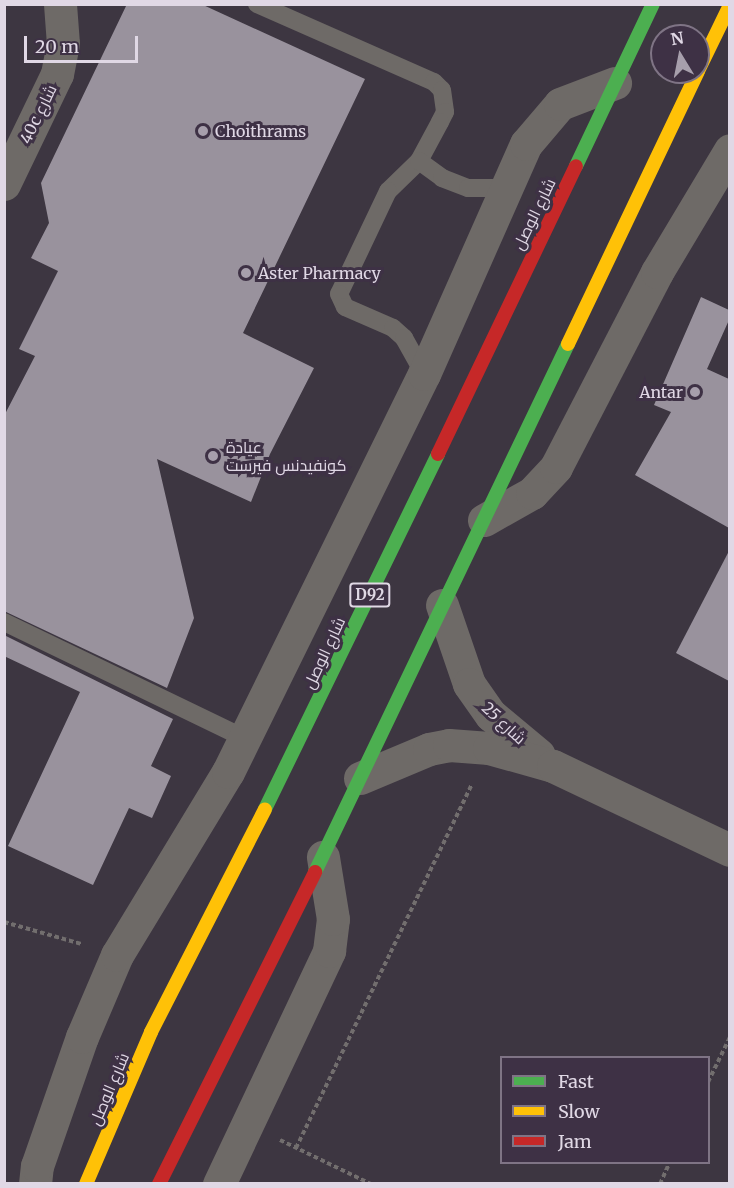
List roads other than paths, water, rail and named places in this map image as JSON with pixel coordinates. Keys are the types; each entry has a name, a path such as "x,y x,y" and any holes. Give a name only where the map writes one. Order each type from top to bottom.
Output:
{"main road":[{"name":"شارع الوصل","path":"86,1184 151,1032 304,733 653,4"},
{"path":"710,46 729,5"},
{"path":"159,1184 323,857 692,84"}],"street":[{"name":"40c شارع","path":"4,184 57,74 63,45 60,4"},
{"path":"35,1184 37,1166 82,1037 117,955 244,738 424,374 526,144 547,116 576,96 615,82"},
{"path":"484,520 532,493 556,467 662,263 729,150"},
{"name":"شارع 25","path":"442,605 460,667 479,700 505,728 553,766"},
{"name":"شارع 25","path":"360,778 429,749 469,745 489,748 553,766 729,850"},
{"path":"219,1184 329,951 333,919 323,857"}],"lane":[{"path":"257,4 434,82 442,90 446,112 419,161 388,191 340,287 339,294 345,307 393,328 404,338 424,374"},
{"path":"419,161 462,186 508,188"},
{"path":"4,622 244,738"}],"place":[{"name":"Choithrams","path":"203,131"},
{"name":"Aster Pharmacy","path":"246,273"},
{"name":"Antar","path":"695,392"},
{"name":"عيادة كونفيدنس فيرست","path":"213,456"}]}
